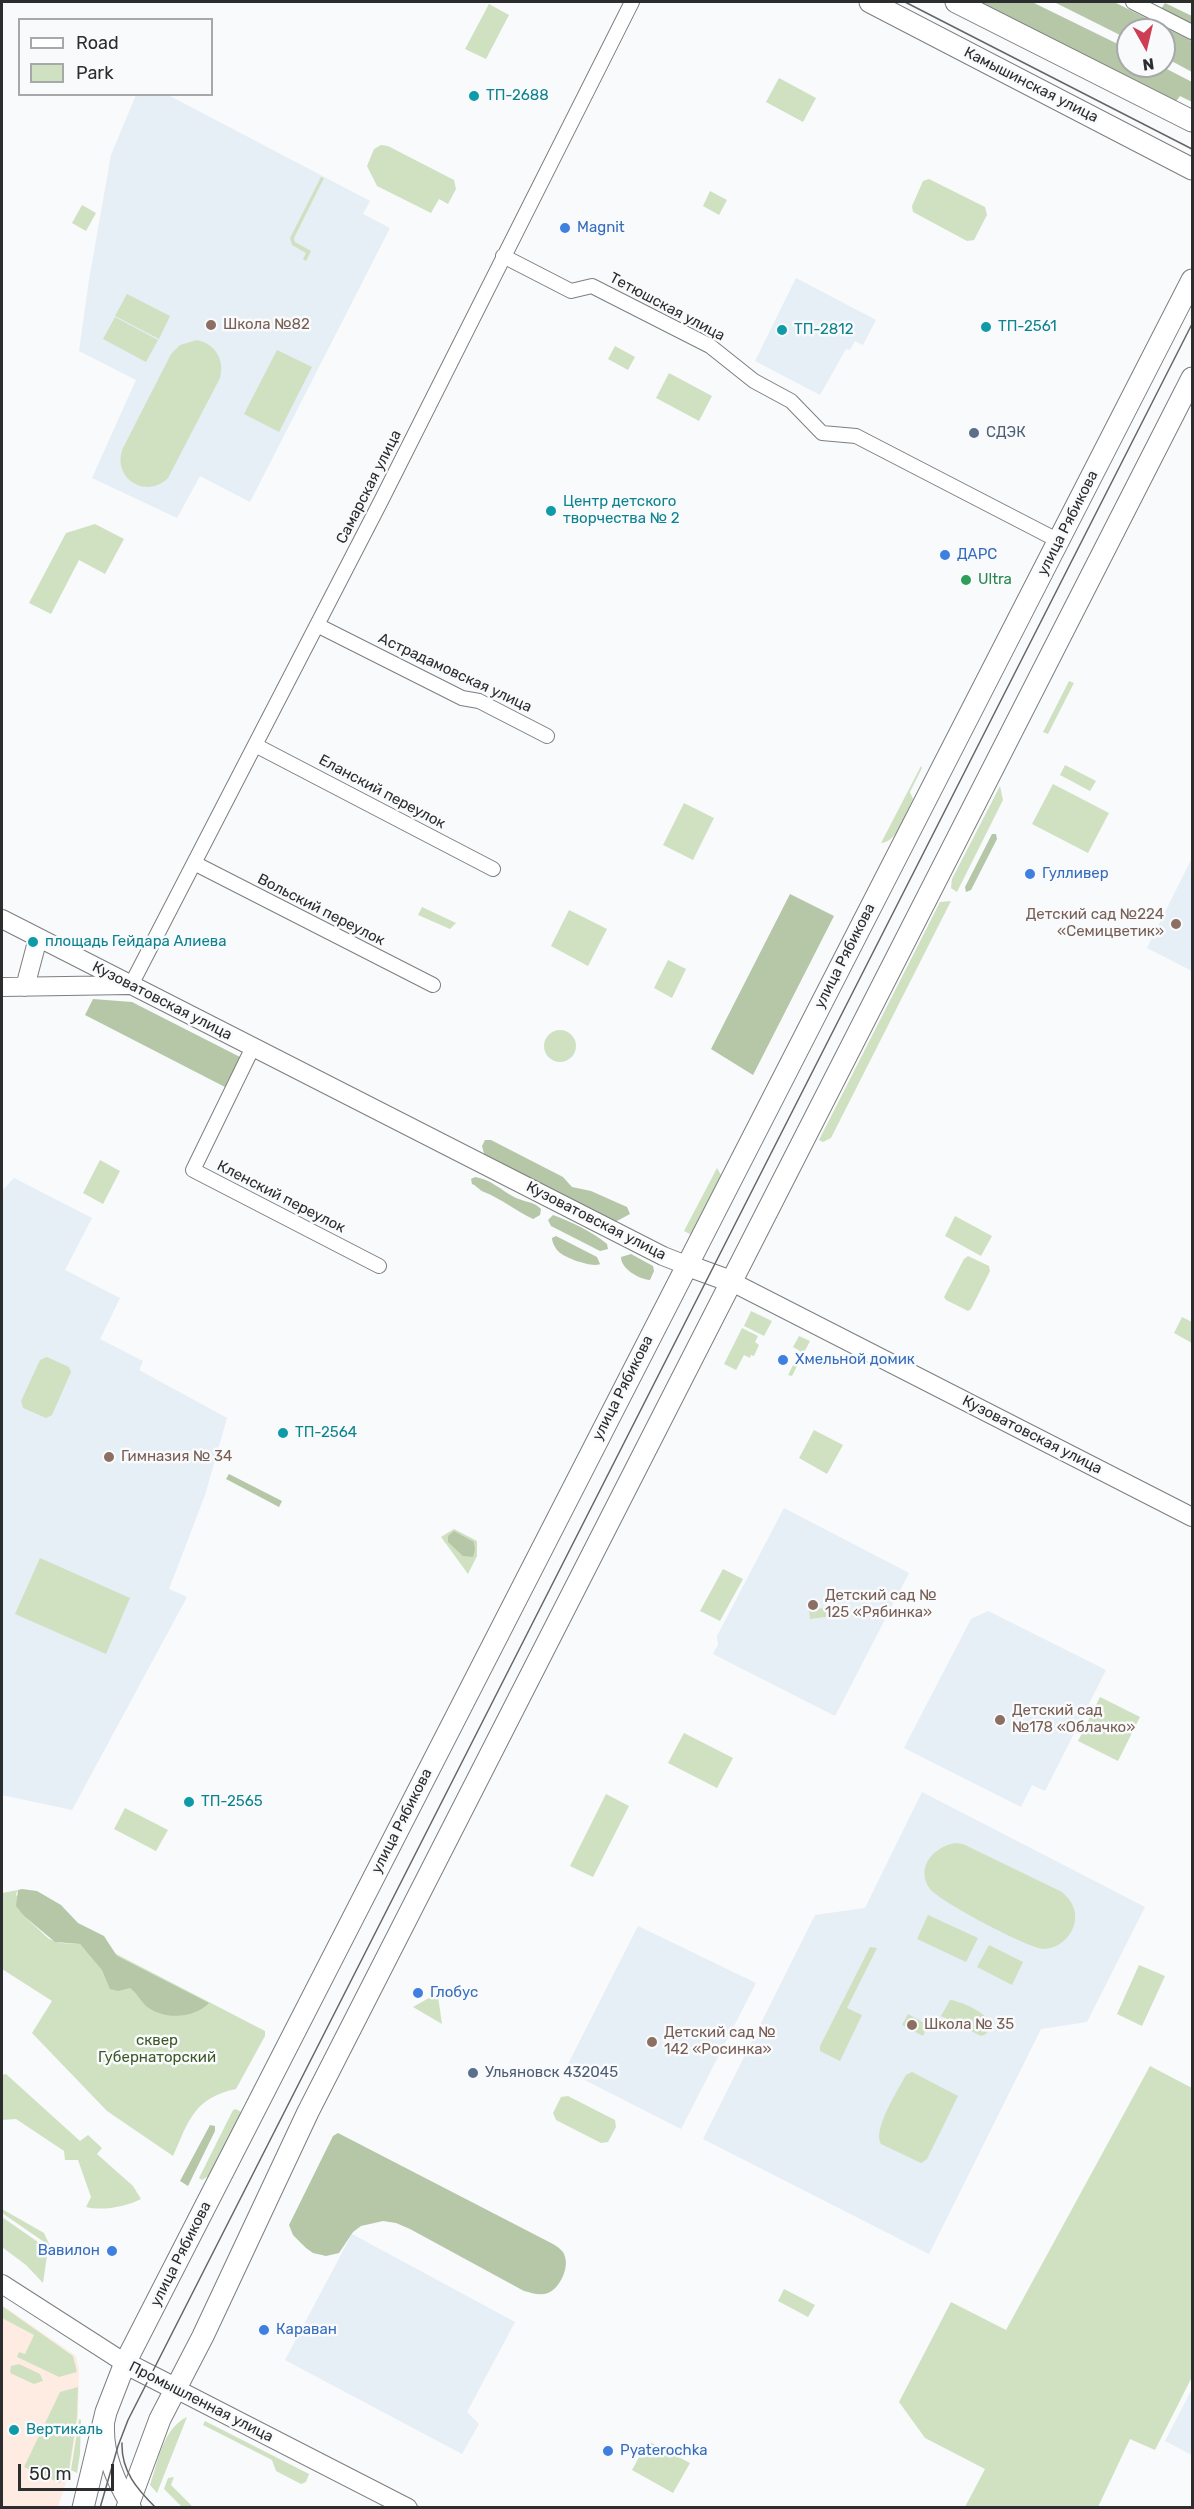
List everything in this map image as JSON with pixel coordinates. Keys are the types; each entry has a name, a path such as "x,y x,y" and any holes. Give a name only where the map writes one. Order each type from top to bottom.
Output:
{"main road":[{"name":"Камышинская улица","path":"870,2 1192,169"},
{"path":"956,2 1192,121"},
{"name":"улица Рябикова","path":"83,2508 106,2412 125,2363 1192,280"},
{"path":"129,2506 152,2437 250,2239 308,2112 1192,378"},
{"name":"Кузоватовская улица","path":"686,1265 730,1281"},
{"name":"Промышленная улица","path":"125,2363 176,2389"}],"street":[{"name":"Самарская улица","path":"131,985 632,2"},
{"path":"1132,2 1192,32"},
{"name":"Тетюшская улица","path":"503,256 571,291 592,286 710,346 754,381 791,401 822,433 856,436 1059,541"},
{"name":"Астрадамовская улица","path":"317,624 462,698 479,701 547,736"},
{"name":"Еланский переулок","path":"255,745 493,869"},
{"name":"Вольский переулок","path":"194,864 433,985"},
{"name":"Кузоватовская улица","path":"2,919 655,1252 686,1265"},
{"path":"25,987 38,938"},
{"path":"2,987 131,985"},
{"name":"Кленский переулок","path":"253,1047 193,1170 379,1266"},
{"name":"Кузоватовская улица","path":"730,1281 1192,1517"},
{"name":"Промышленная улица","path":"2,2284 125,2363"},
{"name":"Промышленная улица","path":"176,2389 408,2508"},
{"path":"106,2412 105,2435 111,2468 129,2506"}],"shaded area":[{"name":"Школа №82","path":"136,96 170,96 370,201 363,214 390,228 250,502 200,476 177,518 92,478 136,380 79,351 111,155"},
{"path":"796,278 876,320 863,345 855,341 850,350 846,349 820,395 755,361"},
{"name":"Детский сад №224 «Семицветик»","path":"1192,858 1192,971 1147,948"},
{"name":"Гимназия № 34","path":"14,1178 92,1218 65,1270 120,1298 100,1339 143,1361 139,1370 227,1418 205,1495 169,1589 187,1597 72,1810 2,1795 2,1191"},
{"name":"Детский сад № 125 «Рябинка»","path":"784,1508 909,1573 835,1716 713,1654 718,1645 717,1636"},
{"name":"Детский сад №178 «Облачко»","path":"988,1611 1106,1670 1045,1791 1032,1785 1021,1807 904,1748 971,1619"},
{"name":"Школа № 35","path":"922,1792 1145,1907 1087,2022 1041,2029 929,2254 703,2139 815,1915 865,1908"},
{"name":"Детский сад № 142 «Росинка»","path":"638,1926 756,1983 681,2129 565,2070"},
{"path":"352,2234 515,2322 467,2412 479,2424 462,2454 285,2360"},
{"path":"2,2305 76,2356 79,2370 78,2417 70,2470 58,2507 2,2507"},
{"path":"1192,2389 1192,2455 1165,2441"}],"green space":[{"path":"978,2 1032,2 1116,43 1116,74"},
{"path":"1054,2 1114,2 1146,18 1116,18 1116,33"},
{"path":"1165,3 1192,16 1192,24 1161,9"},
{"path":"489,4 509,15 486,59 465,49"},
{"path":"1176,33 1192,41 1192,72 1176,63"},
{"path":"1176,74 1192,82 1192,102 1180,96 1174,104 1124,78 1176,78"},
{"path":"779,78 816,98 803,122 766,102"},
{"path":"381,145 388,146 454,180 456,189 448,204 439,199 431,213 377,186 367,166 374,149"},
{"path":"321,177 324,178 294,238 295,242 311,251 306,261 303,259 306,253 292,245 290,238"},
{"path":"929,179 985,207 987,215 974,240 967,241 913,212 912,206 923,181"},
{"path":"710,191 727,200 719,215 703,206"},
{"path":"82,205 96,213 86,231 72,223"},
{"path":"127,294 170,316 159,339 115,316"},
{"path":"115,317 158,340 146,362 103,339"},
{"path":"197,340 209,345 217,353 221,365 220,378 168,478 151,487 134,483 122,470 122,450 171,354 180,345"},
{"path":"615,346 635,357 628,370 608,359"},
{"path":"277,350 312,367 279,432 244,414"},
{"path":"669,373 712,396 699,421 656,398"},
{"path":"95,524 124,539 105,574 79,560 51,614 29,603 66,533"},
{"path":"1069,681 1074,683 1048,734 1043,732"},
{"path":"1065,765 1096,781 1090,791 1060,775"},
{"path":"921,766 910,792 913,799 901,826 892,838 881,843"},
{"path":"1053,784 1109,813 1088,853 1032,824"},
{"path":"1000,786 1003,800 957,892 951,888 952,879"},
{"path":"684,803 714,818 693,860 663,845"},
{"path":"992,834 996,834 997,839 971,890 966,892 965,887"},
{"path":"790,894 834,916 753,1075 711,1049"},
{"path":"951,901 831,1138 823,1142 819,1140 940,902"},
{"path":"422,907 456,923 450,929 418,915"},
{"path":"569,910 607,929 588,966 551,946"},
{"path":"668,960 686,969 672,998 654,988"},
{"path":"93,999 132,1002 240,1057 225,1087 85,1015"},
{"path":"560,1030 571,1035 576,1046 571,1057 560,1062 549,1057 544,1046 549,1035"},
{"path":"485,1140 491,1140 563,1177 572,1187 591,1191 627,1207 630,1214 615,1222 599,1216 581,1204 554,1197 485,1157 482,1146"},
{"path":"100,1160 120,1171 103,1204 83,1193"},
{"path":"717,1168 722,1177 692,1235 684,1231"},
{"path":"475,1177 491,1182 517,1199 535,1204 541,1209 540,1215 533,1219 482,1191 472,1184 471,1179"},
{"path":"553,1215 595,1235 607,1244 608,1249 600,1251 551,1226 548,1220"},
{"path":"955,1216 992,1236 981,1256 945,1236"},
{"path":"556,1236 597,1257 600,1264 585,1263 561,1254 552,1238"},
{"path":"631,1254 653,1266 654,1271 650,1280 641,1278 624,1266 621,1257"},
{"path":"968,1256 989,1266 990,1271 968,1311 944,1297 964,1259"},
{"path":"751,1311 772,1321 764,1336 744,1326"},
{"path":"1182,1317 1192,1322 1192,1343 1174,1333"},
{"path":"742,1328 758,1336 755,1342 759,1345 754,1356 751,1355 750,1358 744,1355 736,1370 724,1364"},
{"path":"799,1336 810,1341 792,1376 788,1375 800,1351 793,1347"},
{"path":"47,1357 69,1367 71,1372 52,1415 46,1418 23,1408 21,1401 40,1360"},
{"path":"814,1430 843,1445 827,1474 799,1458"},
{"path":"229,1474 282,1501 279,1507 226,1479"},
{"path":"454,1529 477,1541 477,1556 468,1574 441,1537"},
{"path":"454,1531 474,1542 473,1557 463,1556 448,1542 448,1536"},
{"path":"40,1558 130,1598 106,1654 15,1614"},
{"path":"723,1569 743,1579 720,1621 700,1611"},
{"path":"832,1607 833,1616 810,1619 809,1610"},
{"path":"1100,1697 1140,1717 1118,1761 1078,1741"},
{"path":"684,1733 733,1758 717,1788 668,1763"},
{"path":"606,1794 629,1806 593,1877 570,1866"},
{"path":"125,1808 168,1830 156,1851 114,1829"},
{"path":"955,1843 963,1844 1062,1892 1069,1899 1075,1911 1074,1925 1067,1938 1049,1948 1035,1947 985,1924 937,1895 926,1881 924,1874 926,1866 933,1854"},
{"name":"сквер Губернаторский","path":"18,1890 16,1894 24,1916 49,1939 60,1943 80,1944 85,1950 91,1941 265,2031 265,2036 236,2089 211,2098 195,2112 173,2156 107,2111 32,2033 52,2001 2,1969 2,1893"},
{"path":"18,1890 37,1891 61,1905 78,1923 104,1936 117,1956 209,2003 187,2015 161,2014 146,2006 130,1988 118,1991 110,1989 102,1970 80,1944 55,1942 24,1916 16,1906"},
{"path":"928,1915 978,1938 966,1962 917,1939"},
{"path":"989,1945 1023,1962 1012,1985 977,1967"},
{"path":"870,1947 877,1948 847,2008 862,2015 840,2061 820,2051 820,2046"},
{"path":"1139,1965 1165,1976 1142,2026 1117,2014"},
{"path":"434,1995 438,1996 442,2024 413,2007"},
{"path":"950,2000 967,2005 989,2020 991,2024 986,2034 981,2036 941,2016"},
{"path":"908,2014 928,2025 923,2036 902,2025"},
{"path":"1150,2066 1192,2088 1192,2377 1155,2450 1130,2439 1098,2507 965,2507 985,2469 925,2438 899,2402 951,2302 1006,2330"},
{"path":"912,2072 958,2096 927,2159 921,2163 881,2144 879,2138 887,2110 906,2075"},
{"path":"6,2074 80,2141 88,2135 102,2148 97,2154 133,2186 141,2199 114,2208 86,2207 91,2197 78,2160 65,2160 64,2151 16,2119 2,2120 2,2075"},
{"path":"568,2096 615,2120 616,2127 608,2142 601,2143 556,2120 553,2113 561,2097"},
{"path":"236,2109 241,2114 210,2175 202,2180 199,2178 233,2110"},
{"path":"210,2125 215,2126 215,2131 188,2186 180,2181"},
{"path":"338,2133 557,2246 566,2262 559,2283 552,2291 545,2294 524,2291 410,2229 383,2221 361,2226 353,2232 339,2253 326,2256 313,2253 293,2235 289,2225 333,2136"},
{"path":"2,2209 44,2233 50,2246 2,2213"},
{"path":"2,2217 48,2249 43,2283 26,2265 2,2247"},
{"path":"784,2289 815,2305 808,2317 778,2301"},
{"path":"2,2306 73,2356 77,2372 59,2377 17,2357 19,2352 25,2354 34,2335 2,2318"},
{"path":"19,2364 40,2374 43,2381 34,2384 10,2373 11,2366"},
{"path":"78,2387 77,2417 69,2470 68,2474 63,2473 60,2483 24,2467 60,2392"},
{"path":"187,2417 157,2493 150,2485 162,2447 172,2429"},
{"path":"79,2419 81,2420 80,2454 77,2473 71,2470"},
{"path":"205,2421 309,2474 306,2482 301,2484 276,2471 272,2460 203,2425"},
{"path":"648,2441 690,2463 673,2493 632,2470"},
{"path":"174,2477 171,2485 193,2507 182,2507 164,2489 168,2478"}],"tram line":[{"path":"905,2 1192,149"},
{"path":"100,2508 128,2420 1192,324"},
{"path":"122,2443 127,2471 156,2508"}],"place":[{"name":"ТП-2688","path":"474,96"},
{"name":"Magnit","path":"565,228"},
{"name":"Школа №82","path":"211,325"},
{"name":"ТП-2561","path":"986,327"},
{"name":"ТП-2812","path":"782,330"},
{"name":"СДЭК","path":"974,433"},
{"name":"Центр детского творчества № 2","path":"551,511"},
{"name":"ДАРС","path":"945,555"},
{"name":"Ultra","path":"966,580"},
{"name":"Гулливер","path":"1030,874"},
{"name":"Детский сад №224 «Семицветик»","path":"1176,924"},
{"name":"площадь Гейдара Алиева","path":"33,942"},
{"name":"Хмельной домик","path":"783,1360"},
{"name":"ТП-2564","path":"283,1433"},
{"name":"Гимназия № 34","path":"109,1457"},
{"name":"Детский сад № 125 «Рябинка»","path":"813,1605"},
{"name":"Детский сад №178 «Облачко»","path":"1000,1720"},
{"name":"ТП-2565","path":"189,1802"},
{"name":"Глобус","path":"418,1993"},
{"name":"Школа № 35","path":"912,2025"},
{"name":"Детский сад № 142 «Росинка»","path":"652,2042"},
{"name":"Ульяновск 432045","path":"473,2073"},
{"name":"Вавилон","path":"112,2251"},
{"name":"Караван","path":"264,2330"},
{"name":"Вертикаль","path":"14,2430"},
{"name":"Pyaterochka","path":"608,2451"}]}
